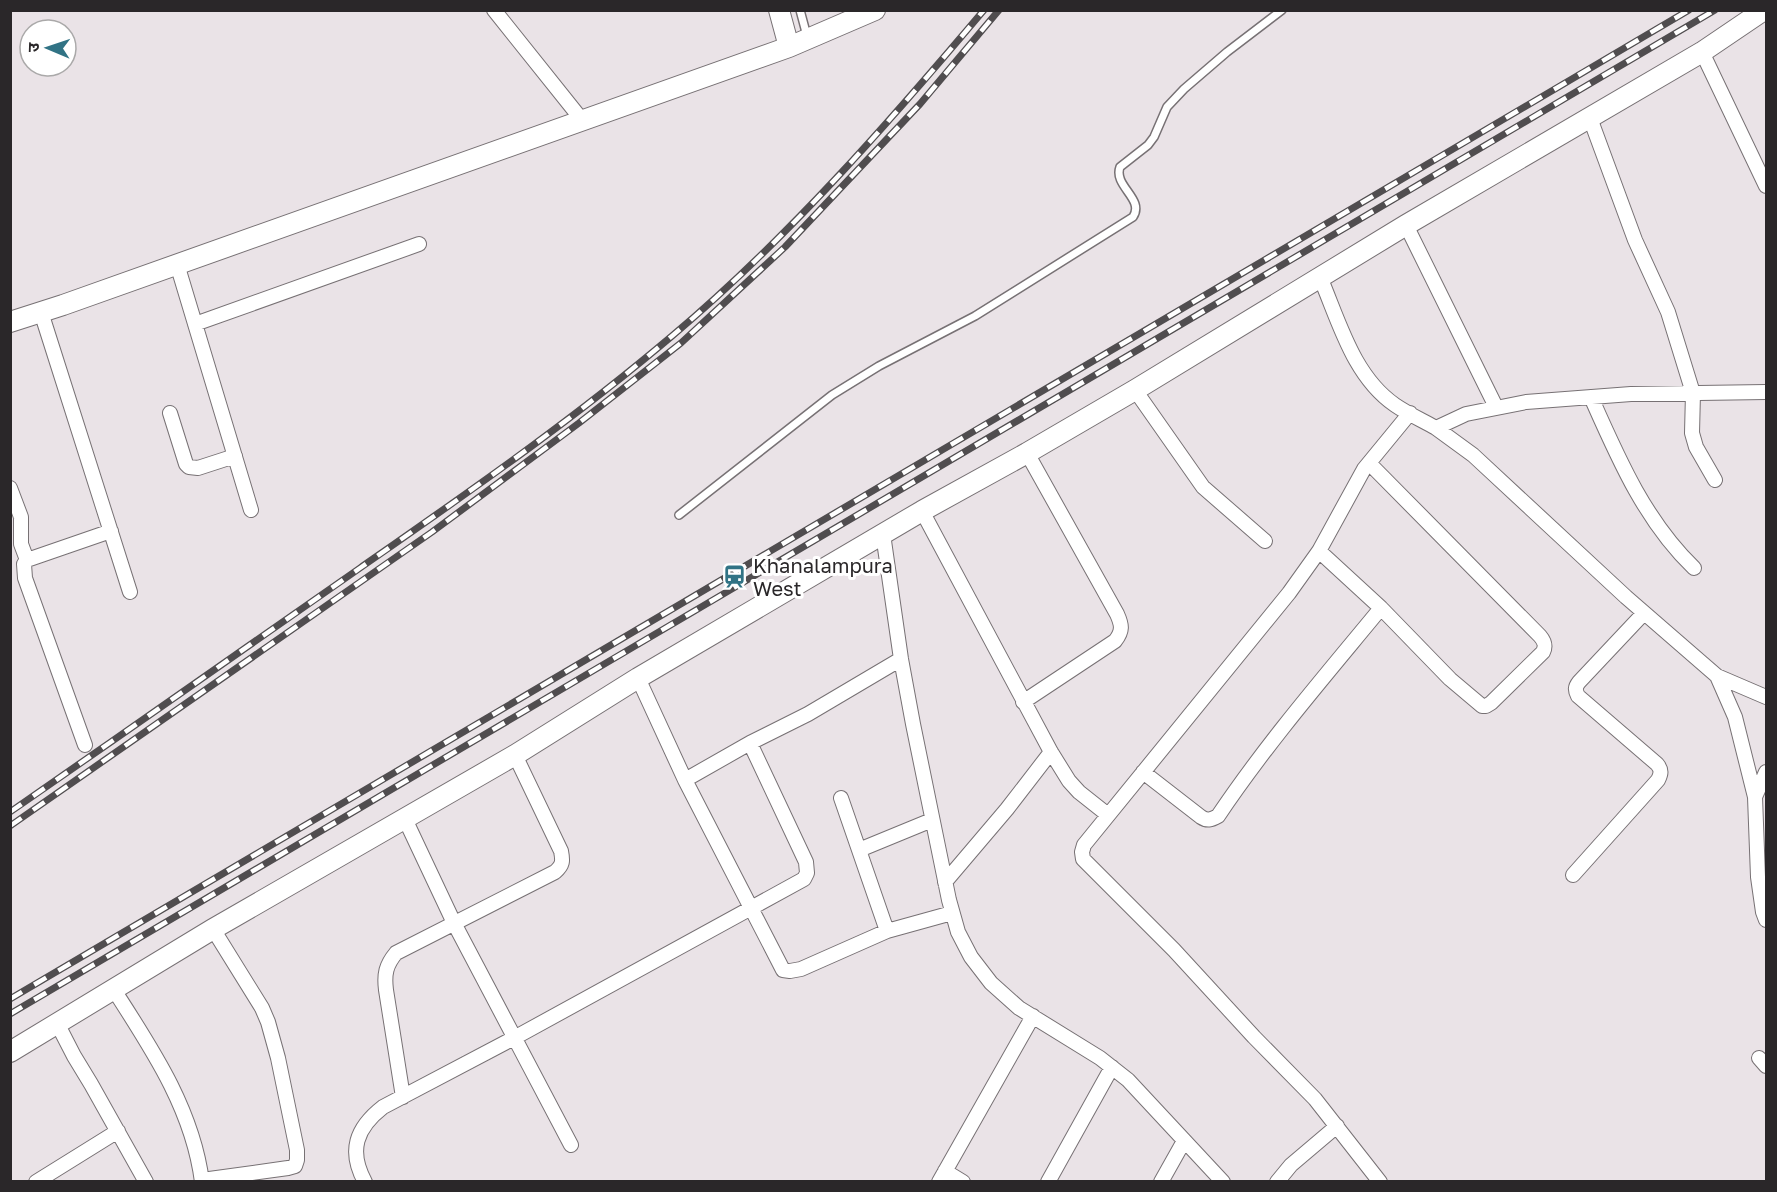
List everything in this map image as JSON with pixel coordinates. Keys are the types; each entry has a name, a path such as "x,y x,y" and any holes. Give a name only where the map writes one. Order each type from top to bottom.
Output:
{"main road":[{"path":"780,10 789,47"},
{"path":"10,322 789,47 875,10"},
{"path":"10,1052 213,929 515,755 638,678 922,511 1135,390 1406,225 1702,52 1764,10"}],"street":[{"path":"494,10 582,120"},
{"path":"1702,52 1767,186"},
{"path":"1590,118 1635,240 1668,312 1694,393 1692,433 1702,460 1715,480"},
{"path":"1406,225 1496,407"},
{"path":"195,324 419,244"},
{"path":"177,264 251,510"},
{"path":"1320,277 1356,362 1370,382 1394,404 1436,428 1473,455 1644,613 1717,676 1767,697"},
{"path":"41,312 130,592"},
{"path":"1135,390 1203,487 1265,541"},
{"path":"1436,428 1466,414 1526,402 1631,394 1767,392"},
{"path":"1591,397 1617,455 1642,501 1677,551 1694,568"},
{"path":"170,413 186,464 189,467 198,468 235,456"},
{"path":"1380,1182 1315,1099 1174,950 1083,859 1082,852 1084,845 1289,593 1319,551 1369,463 1410,413"},
{"path":"1023,702 1115,641 1122,625 1027,453"},
{"path":"1319,551 1381,609 1450,679 1482,706 1491,703 1543,652 1544,641 1540,636 1369,463"},
{"path":"10,488 21,517 21,544 27,560"},
{"path":"922,511 1051,752 1069,781 1108,815"},
{"path":"86,745 25,578 24,564 27,560 111,531"},
{"path":"883,534 901,658 932,820 958,932 991,983 1019,1008 1112,1067 1128,1080 1223,1182"},
{"path":"1143,772 1206,820 1218,816 1243,778 1381,609"},
{"path":"1574,875 1661,774 1661,769 1657,764 1575,691 1575,686 1644,613"},
{"path":"685,780 750,743 808,714 901,658"},
{"path":"1717,676 1735,717 1755,797 1762,843 1758,877 1763,912 1767,920"},
{"path":"638,678 685,780 783,970 801,969 887,931 952,913"},
{"path":"365,1182 355,1158 357,1140 372,1115 383,1107 804,879 807,873 806,862 750,743"},
{"path":"945,882 1007,809 1051,752"},
{"path":"403,1097 384,973 388,962 396,952 555,872 563,860 561,851 515,755"},
{"path":"1755,797 1767,772"},
{"path":"841,798 887,931"},
{"path":"405,819 454,923 571,1145"},
{"path":"859,850 932,820"},
{"path":"114,990 171,1085 195,1147 202,1181 295,1166 297,1149 279,1058 268,1023 262,1008 213,929"},
{"path":"963,1182 942,1176 1033,1016"},
{"path":"57,1023 146,1182"},
{"path":"1048,1182 1112,1067"},
{"path":"1277,1182 1291,1165 1337,1126"},
{"path":"36,1182 118,1131"},
{"path":"1161,1182 1184,1142"}],"lane":[{"path":"800,10 808,39"},
{"path":"679,515 832,395 879,366 975,316 1133,218 1137,212 1136,206 1118,178 1120,167 1148,145 1167,107 1184,89 1227,52 1282,10"}],"railway":[{"path":"10,812 479,484 558,427 635,367 714,299 796,221 873,138 984,10"},
{"path":"10,826 432,532 579,423 681,343 785,247 920,104 999,10"},
{"path":"10,999 1689,10"},
{"path":"10,1014 1715,10"}],"place":[{"name":"Khanalampura West","path":"735,577"}]}
